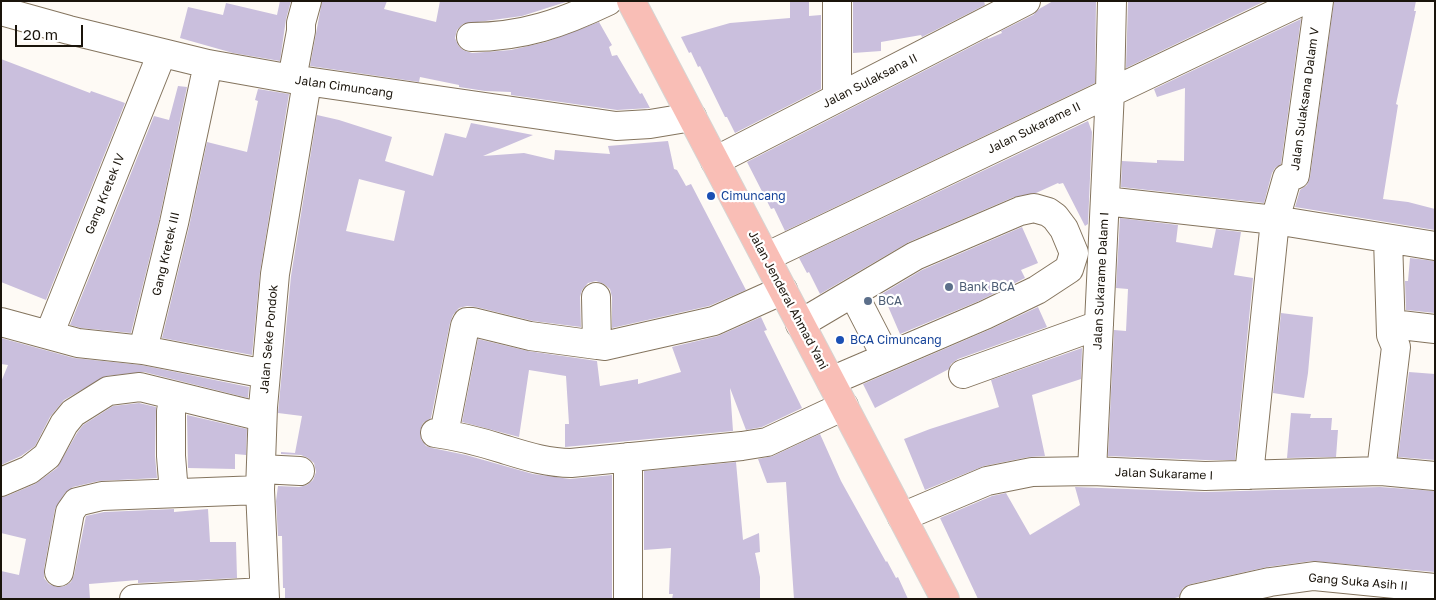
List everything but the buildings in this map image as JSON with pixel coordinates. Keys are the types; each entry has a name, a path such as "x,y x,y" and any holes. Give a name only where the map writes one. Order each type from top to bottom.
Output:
{"main road":[{"name":"Jalan Jenderal Ahmad Yani","path":"632,1 945,599"}],"street":[{"name":"Jalan Seke Pondok","path":"265,596 261,480 262,417 275,274 299,80 301,23 307,1"},
{"path":"471,37 497,37 526,32 571,19 608,1"},
{"path":"837,1 837,98"},
{"name":"Jalan Sulaksana II","path":"715,161 837,98 991,10 1026,1"},
{"name":"Jalan Sukarame Dalam I","path":"1092,471 1110,91 1112,1"},
{"name":"Jalan Sukarame II","path":"766,257 1110,91 1302,1"},
{"name":"Jalan Sulaksana Dalam V","path":"1275,220 1287,178 1295,176 1318,1"},
{"name":"Jalan Cimuncang","path":"1,11 69,30 208,64 299,80 616,126 650,124 692,117"},
{"name":"Gang Kretek IV","path":"49,335 162,52"},
{"name":"Gang Kretek III","path":"143,350 174,223 208,64"},
{"path":"1105,200 1275,220 1435,246"},
{"path":"800,324 915,256 1020,211 1034,208 1048,212 1064,228 1074,253 1069,269 1037,290 831,381"},
{"path":"1249,475 1275,220"},
{"path":"1381,471 1396,347 1392,335 1388,239"},
{"path":"783,290 714,321 604,346 530,336 467,322 464,326 440,433 523,456 560,463 748,446 767,442 844,406"},
{"path":"853,293 886,357"},
{"path":"596,297 597,346"},
{"path":"1,322 78,343 143,350 266,374"},
{"path":"1392,324 1435,329"},
{"path":"963,374 1099,325"},
{"path":"1,482 29,470 47,456 64,424 73,413 108,391 140,387 262,417"},
{"path":"171,411 171,456 174,493"},
{"path":"628,457 628,599"},
{"path":"59,572 70,512 77,502 102,496 174,493 261,480 300,471"},
{"name":"Jalan Sukarame I","path":"902,517 987,481 1032,472 1092,471 1205,476 1381,471 1435,476"},
{"name":"Gang Suka Asih II","path":"1194,599 1270,582 1314,576 1435,588"},
{"path":"134,599 265,596"}],"place":[{"name":"Cimuncang","path":"711,196"},
{"name":"Bank BCA","path":"949,287"},
{"name":"BCA","path":"868,301"},
{"name":"BCA Cimuncang","path":"840,340"}]}
